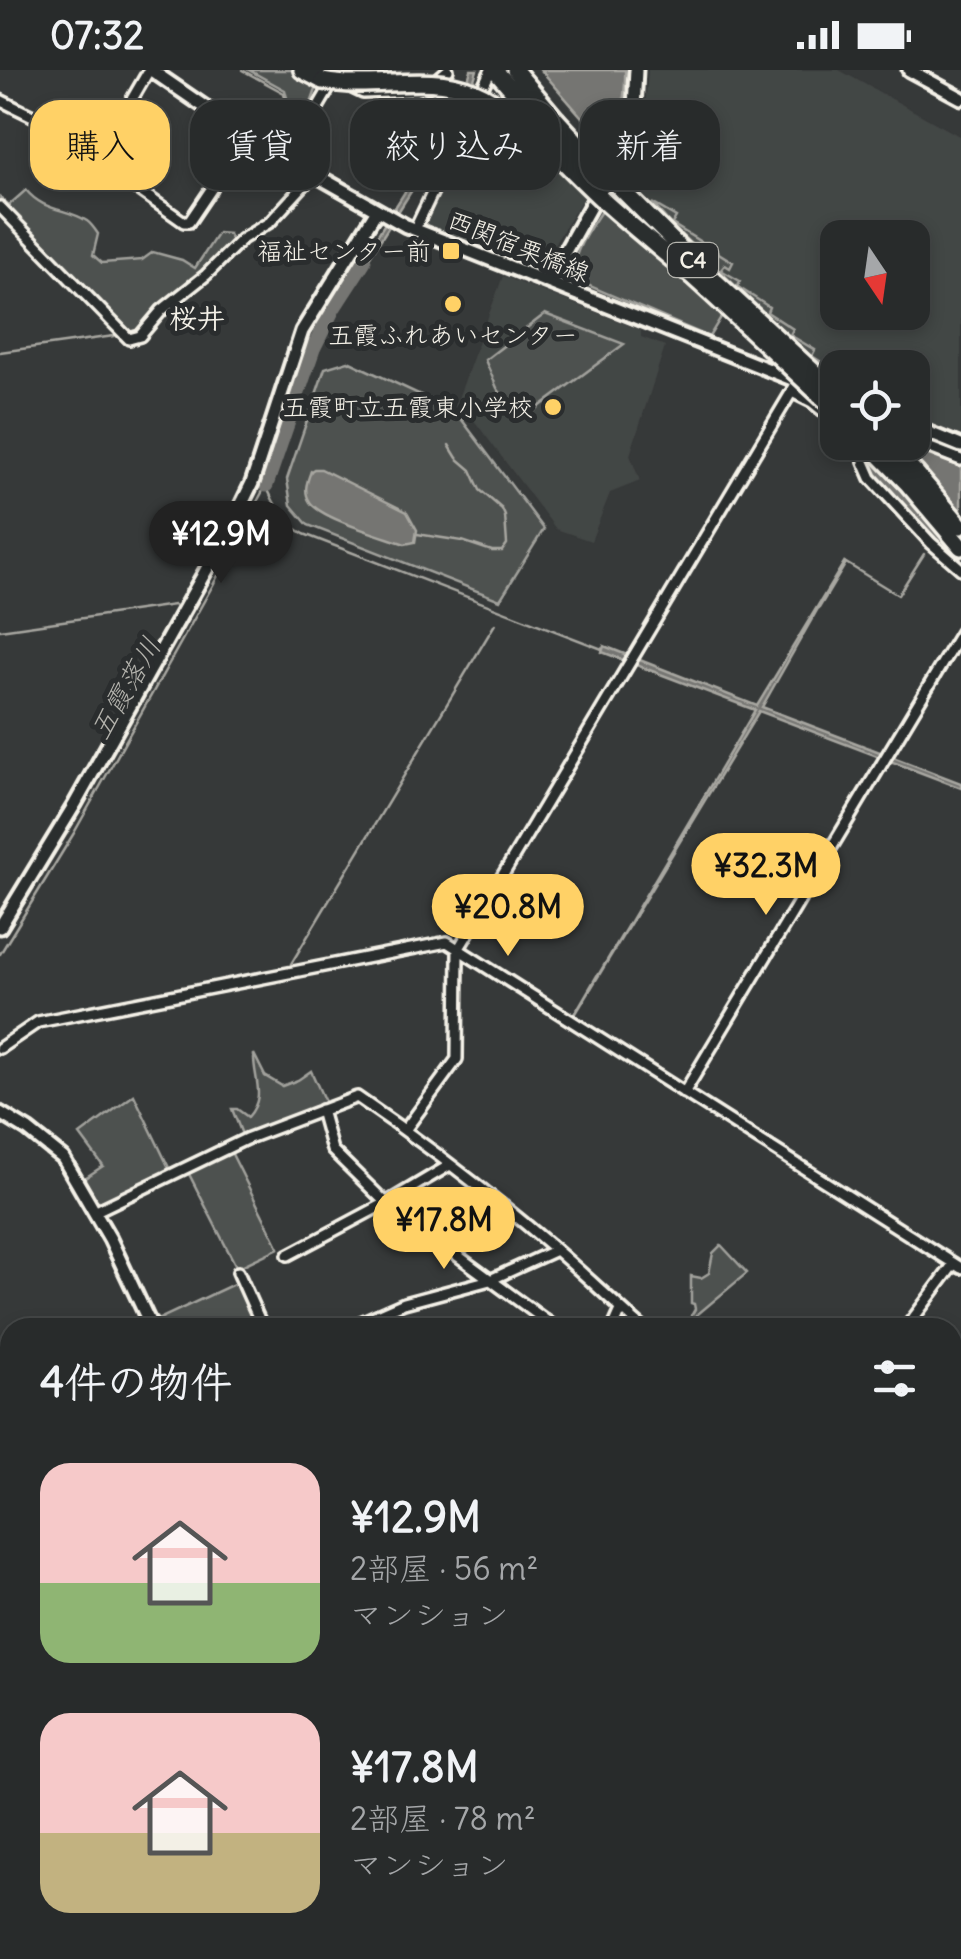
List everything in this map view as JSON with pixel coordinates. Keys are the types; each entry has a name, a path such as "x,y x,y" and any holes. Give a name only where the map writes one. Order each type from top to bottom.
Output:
{"highway":[{"path":"302,70 358,85 428,81 486,97 515,118 606,203 696,279"},
{"path":"324,74 362,70"},
{"name":"C4","path":"493,70 653,239 820,395"},
{"name":"C4","path":"515,70 540,100"},
{"path":"524,70 545,100"},
{"name":"C4","path":"560,123 688,256 820,378"},
{"path":"884,460 961,547"},
{"path":"903,460 961,526"}],"street":[{"name":"西関宿栗橋線","path":"150,70 194,100"},
{"path":"132,100 150,70"},
{"path":"322,100 335,78 357,92 371,94 427,88 448,70"},
{"path":"415,229 493,70"},
{"path":"548,282 621,150 634,108 636,70"},
{"path":"909,70 961,98"},
{"path":"0,100 30,115"},
{"name":"西関宿栗橋線","path":"330,183 415,229 795,386 820,391"},
{"path":"138,190 184,222 189,222 211,190"},
{"path":"0,207 129,340 140,336 162,310 242,240 270,222 299,190"},
{"path":"0,928 75,804 232,524 252,483 302,331 379,212"},
{"path":"405,1130 457,1059 458,950 795,386 820,408"},
{"path":"930,433 961,446"},
{"path":"930,448 961,460"},
{"path":"864,460 871,478 931,543 961,569"},
{"path":"684,1093 961,632"},
{"path":"0,1048 38,1022 446,942 957,1266 914,1318"},
{"path":"94,1212 246,1139 357,1097 405,1130 556,1250 631,1318"},
{"path":"320,1110 332,1150 386,1203 542,1318"},
{"path":"0,1113 62,1158 147,1318"},
{"path":"288,1255 450,1165"},
{"path":"369,1318 404,1302 490,1280 556,1250"},
{"path":"238,1272 259,1318"},
{"path":"618,1318 622,1310"}],"shaded area":[{"path":"249,70 294,70 318,84 312,100 288,100 285,90"},
{"path":"471,70 477,70 463,100 457,100"},
{"path":"541,70 625,70 623,100 580,100 580,115"},
{"path":"648,70 839,70 961,137 961,436 930,424 930,350 820,350 820,365 674,228 639,190 720,190 720,100 646,100"},
{"path":"560,168 586,193 552,248 537,259 519,259 426,224 424,218 438,190 560,190"},
{"path":"26,190 40,202 88,222 98,234 93,255 102,263 142,260 153,252 195,268 218,233 229,234 232,241 139,333 128,333 0,202 0,197 9,205"},
{"path":"406,190 412,190 355,280 351,277"},
{"path":"652,203 676,217 672,224 733,262 730,268 725,265 721,270 740,281 738,287 793,329 790,335 815,350 812,356 820,365 674,228"},
{"path":"603,208 723,314 709,337 579,280 575,271 577,252"},
{"name":"五霞町立五霞東小学校","path":"503,276 641,330 641,337 665,346 630,455 640,481 610,493 591,541 556,529 467,411 456,404"},
{"path":"545,314 624,344 535,410 530,405 516,415 497,388 485,360"},
{"path":"348,361 444,406 450,404 544,529 500,600 308,525 291,505 287,479 325,368"},
{"path":"930,454 961,467 961,565 934,542 872,471 868,461 930,460"},
{"path":"314,469 407,512 417,530 415,542 405,544 368,532 316,508 306,490"},
{"path":"845,561 762,707 961,783 961,788 759,711 573,1018 755,710 602,652 604,646 757,706"},
{"path":"254,1054 265,1076 282,1086 311,1071 325,1102 243,1137 232,1109 248,1117 254,1109 258,1087"},
{"path":"134,1095 170,1170 103,1202 94,1200 82,1180 103,1166 80,1135"},
{"path":"231,1152 279,1248 237,1268 188,1172"},
{"path":"721,1245 747,1273 690,1318 695,1309 691,1303 691,1276 701,1278 709,1273 713,1253"},
{"path":"238,1282 255,1318 161,1318"}],"waterway":[{"path":"242,70 284,93 285,100"},
{"name":"五霞落川","path":"266,485 313,349 364,261"},
{"path":"0,352 114,336"},
{"path":"417,534 462,541 492,551 502,551 507,544 502,509 480,490 471,470 449,445"},
{"path":"266,485 281,513 304,534 602,649"},
{"name":"五霞落川","path":"0,954 74,833 266,485"},
{"path":"819,608 846,563 898,595 924,554"},
{"path":"0,630 177,607"},
{"path":"291,964 495,624"},
{"path":"371,963 449,950"},
{"path":"465,961 520,995"},
{"path":"527,986 574,1015 598,974"}],"place":[{"name":"福祉センター前","path":"451,251"},
{"name":"五霞ふれあいセンター","path":"453,304"},
{"name":"五霞町立五霞東小学校","path":"553,407"}],"district":[{"name":"桜井","path":"197,318"}]}
